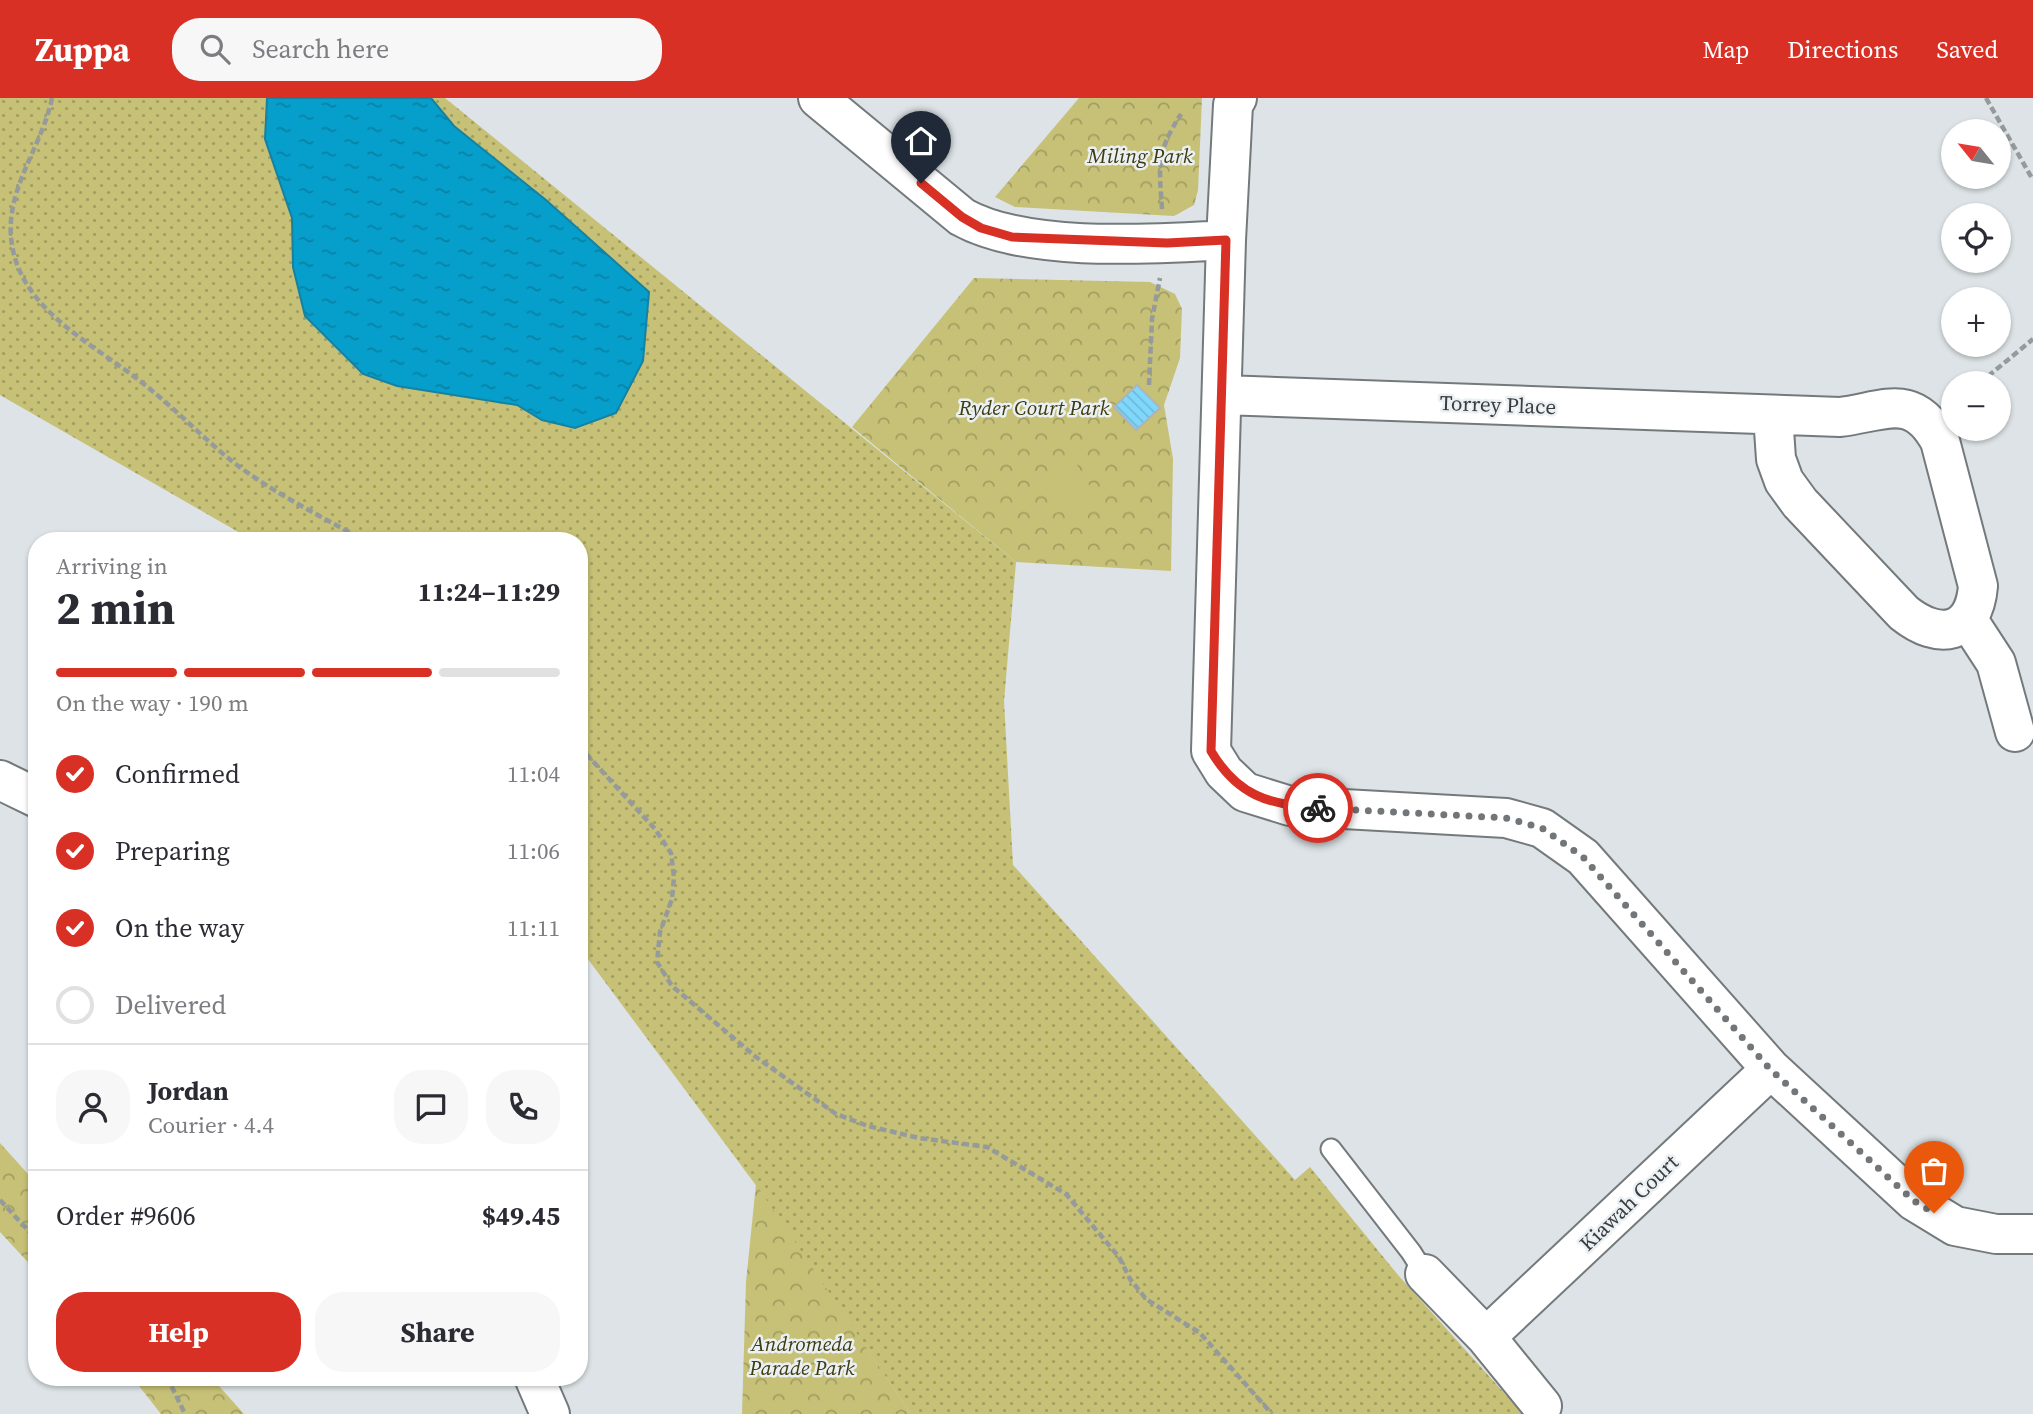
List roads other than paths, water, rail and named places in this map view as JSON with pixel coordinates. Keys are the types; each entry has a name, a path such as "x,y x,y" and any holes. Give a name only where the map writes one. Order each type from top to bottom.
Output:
{"street":[{"path":"818,98 962,217 981,228 1012,237 1086,241 1167,243 1226,240"},
{"path":"1237,98 1233,106 1226,240 1211,751 1224,772 1245,792 1290,806 1506,818 1542,828 1583,857 1770,1069 1914,1201 1955,1226 1996,1234 2033,1234"},
{"name":"Torrey Place","path":"1223,395 1840,417 1881,409 1906,408 1928,419 1940,441 1978,586 1976,606 1968,620"},
{"path":"1773,415 1776,459 1784,481 1800,503 1904,613 1921,626 1937,631 1953,629 1968,620 1996,663 2015,732"},
{"path":"0,780 28,794"},
{"name":"Kiawah Court","path":"1486,1337 1770,1069"},
{"path":"1425,1274 1486,1337 1542,1406"},
{"path":"538,1386 550,1414"}],"lane":[{"path":"1331,1149 1425,1274"}],"water":[{"path":"267,98 431,98 454,126 546,200 649,292 643,361 616,413 575,428 542,420 517,405 397,386 363,374 305,316 293,267 292,218 265,139"}],"park label":[{"name":"Miling Park","path":"1140,156"},
{"name":"Ryder Court Park","path":"1034,408"},
{"name":"Andromeda Parade Park","path":"802,1356"}]}
